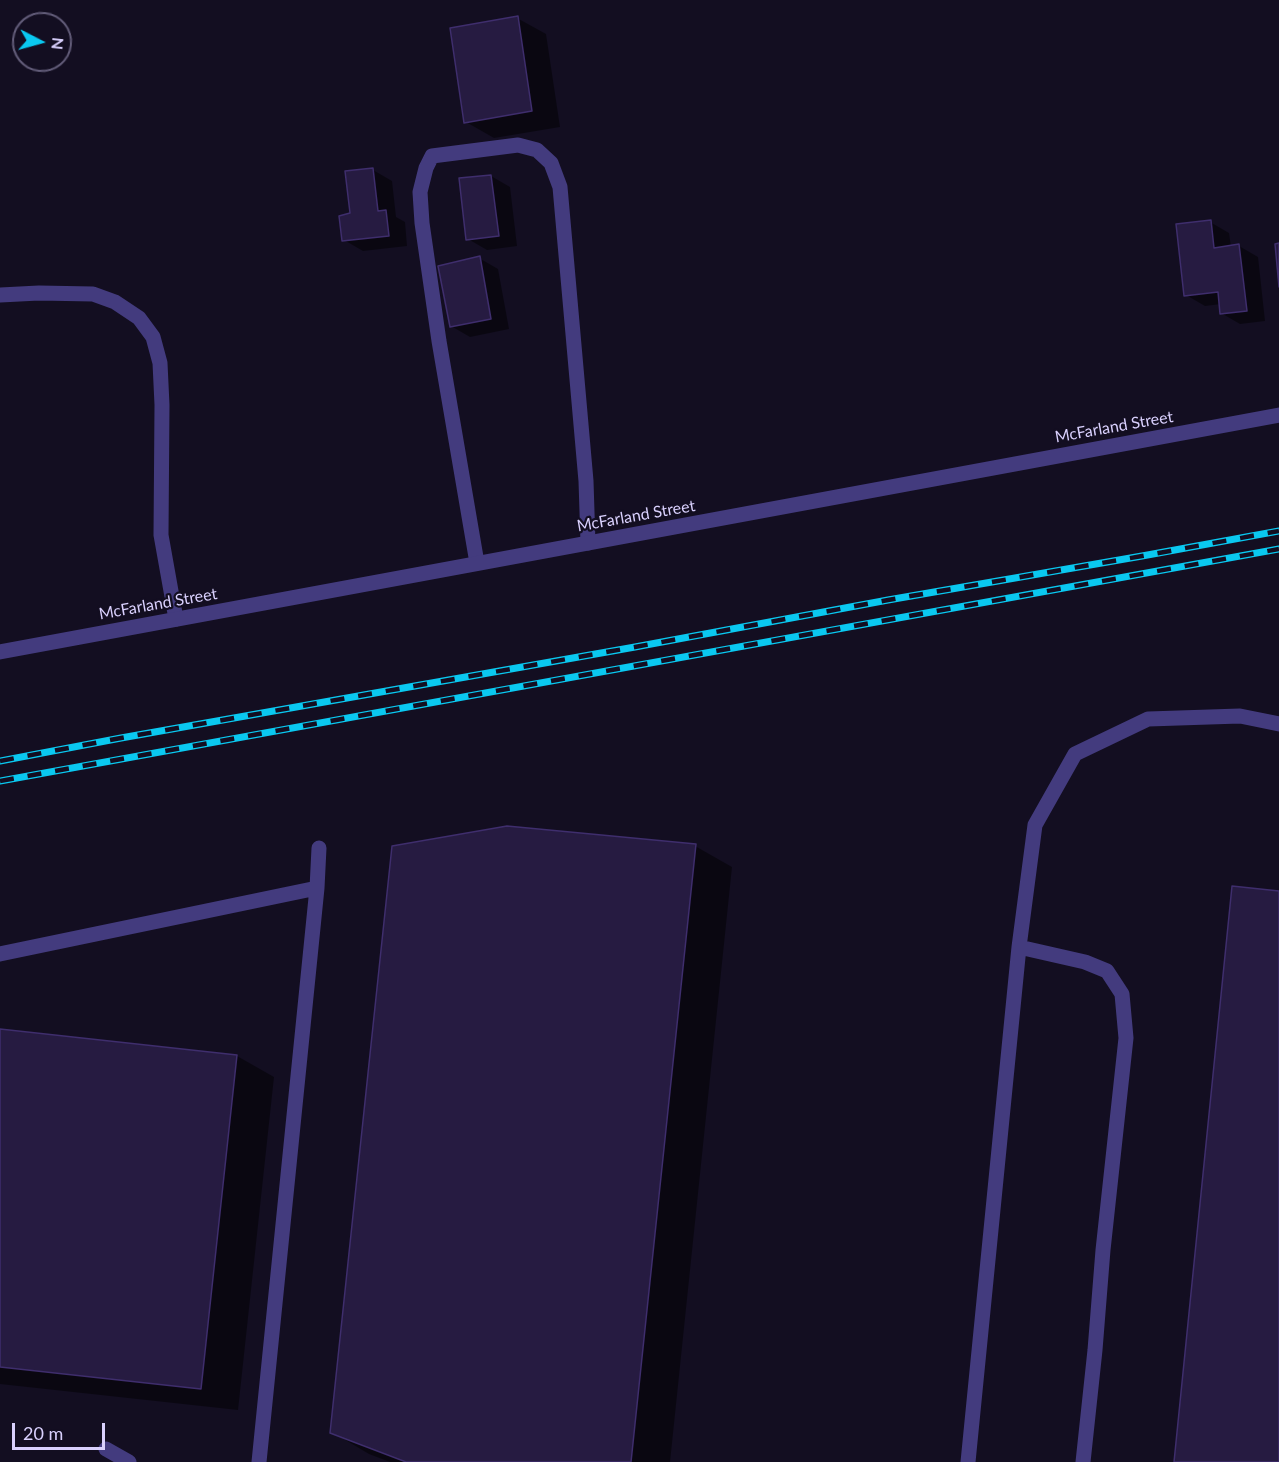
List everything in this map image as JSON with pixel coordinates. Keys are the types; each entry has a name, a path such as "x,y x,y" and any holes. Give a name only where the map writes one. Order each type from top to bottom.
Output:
{"street":[{"path":"477,563 439,341 422,223 420,192 426,168 432,156 518,144 537,150 551,163 560,187 586,481 588,543"},
{"path":"0,295 93,294 115,302 139,318 153,337 160,363 162,405 161,535 176,619"},
{"name":"McFarland Street","path":"0,651 1279,415"},
{"path":"968,1462 1019,947 1035,825 1075,754 1148,719 1240,716 1279,724"},
{"path":"259,1462 317,888 319,848"},
{"path":"0,954 317,888"},
{"path":"1019,947 1085,962 1107,971 1122,994 1126,1038 1083,1462"},
{"path":"106,1449 129,1462"}],"building":[{"path":"518,16 532,111 464,123 450,28"},
{"path":"373,168 378,211 386,210 389,236 342,241 339,216 350,213 345,171"},
{"path":"491,175 499,236 466,240 459,178"},
{"path":"1211,220 1214,248 1239,244 1247,311 1220,314 1218,292 1184,296 1176,224"},
{"path":"1279,243 1279,287 1275,244"},
{"path":"480,256 491,319 450,327 438,266"},
{"path":"507,826 696,844 631,1462 406,1462 330,1433 392,846"},
{"path":"1232,886 1279,891 1279,1462 1174,1462"},
{"path":"0,1029 237,1055 201,1389 0,1367"}],"railway":[{"path":"0,761 1279,531"},
{"path":"0,781 1279,549"}]}
